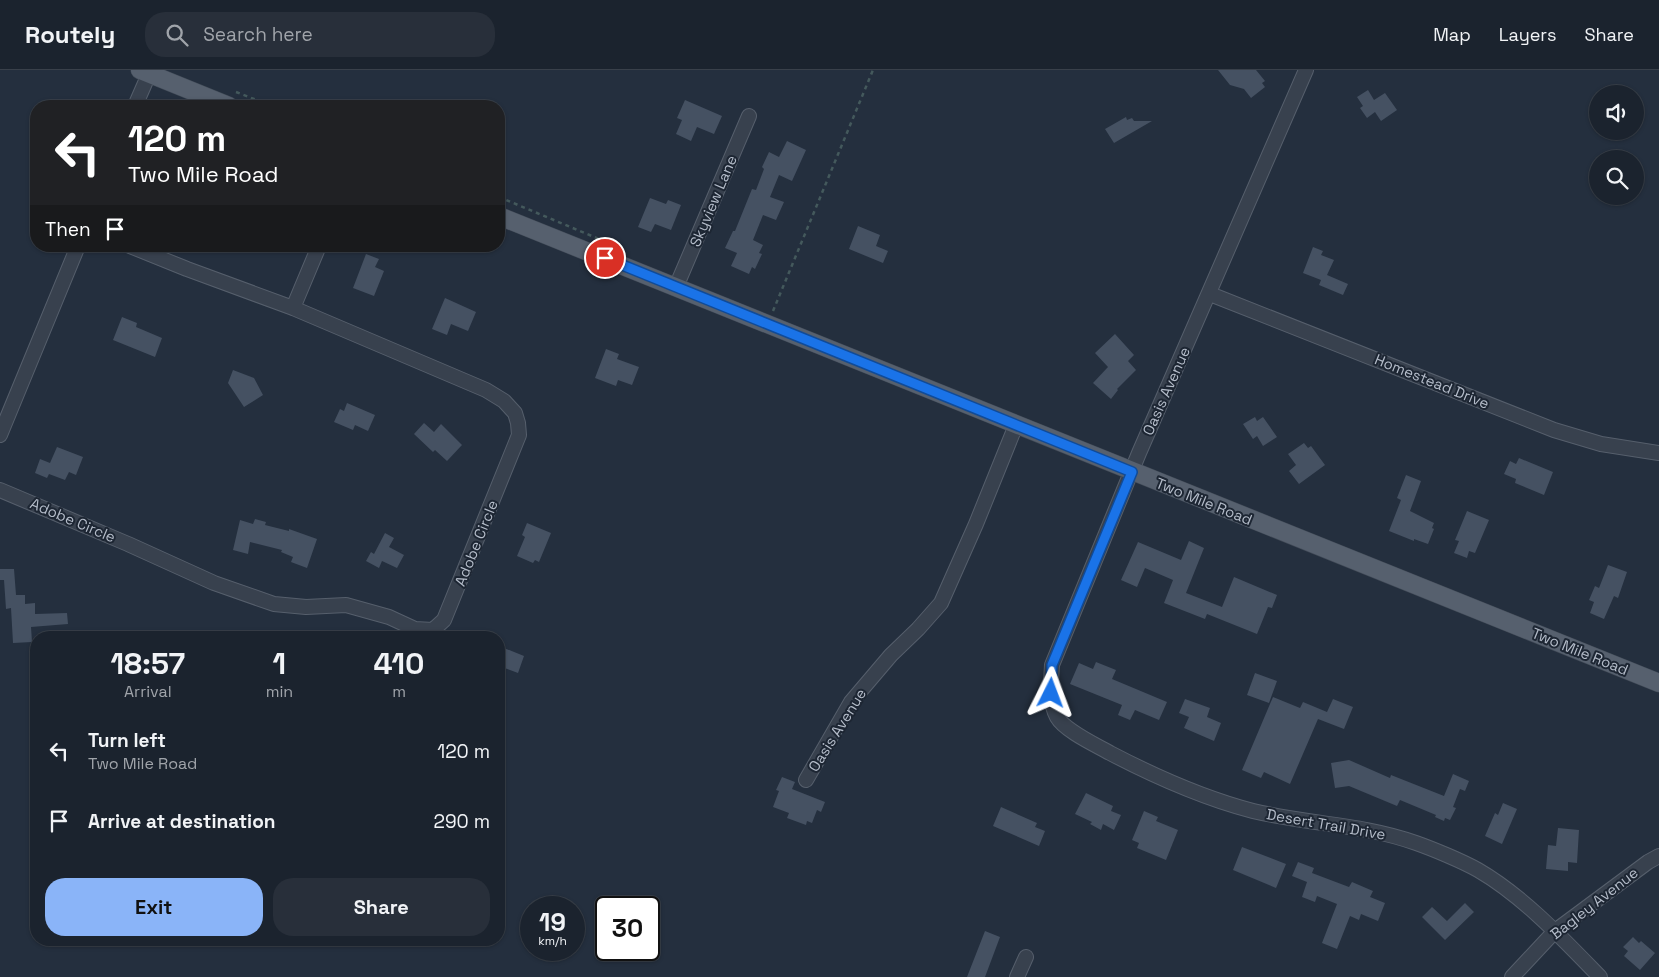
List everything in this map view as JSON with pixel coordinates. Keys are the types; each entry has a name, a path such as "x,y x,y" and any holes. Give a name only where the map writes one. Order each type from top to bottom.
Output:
{"main road":[{"path":"144,72 214,100"},
{"name":"Two Mile Road","path":"505,218 1659,683"}],"street":[{"name":"Oasis Avenue","path":"1057,718 1051,693 1052,665 1132,472 1306,70"},
{"path":"137,100 144,72"},
{"name":"Skyview Lane","path":"676,287 750,116"},
{"path":"0,435 76,252"},
{"name":"Adobe Circle","path":"0,490 214,582 267,601 306,607 346,604 389,617 415,630 433,630 444,620 519,435 515,414 504,401 486,390 293,308 145,252"},
{"path":"293,308 316,252"},
{"name":"Homestead Drive","path":"1210,294 1554,430 1601,444 1659,453"},
{"name":"Oasis Avenue","path":"806,780 852,702 891,654 918,629 941,603 976,524 1016,425"},
{"name":"Desert Trail Drive","path":"1057,718 1078,736 1196,794 1254,811 1371,830 1416,843 1478,870 1517,898 1555,931 1600,977"},
{"name":"Bagley Avenue","path":"1512,977 1555,931 1648,862 1659,856"},
{"path":"1017,977 1026,957"}],"path":[{"path":"768,324 873,70"}],"building":[{"path":"1218,70 1256,70 1265,81 1262,83 1265,87 1251,98 1244,89 1230,85"},
{"path":"1368,90 1374,100 1385,93 1397,110 1381,121 1375,112 1367,118 1360,108 1363,106 1357,97"},
{"path":"685,100 722,116 714,134 697,127 691,141 676,134 682,120 677,118"},
{"path":"1126,117 1127,120 1132,118 1134,121 1152,121 1114,143 1105,129"},
{"path":"787,141 806,150 792,181 779,175 770,197 784,202 776,220 763,215 753,240 763,245 759,253 762,254 755,269 752,267 749,274 731,266 737,253 725,248 733,231 735,231 752,189 756,190 764,169 762,167 769,152 779,157"},
{"path":"650,198 666,204 668,200 681,205 671,230 655,224 651,232 638,227"},
{"path":"858,226 880,235 876,246 888,251 883,263 849,249"},
{"path":"1313,247 1323,251 1321,255 1334,260 1327,275 1348,284 1343,295 1319,285 1321,280 1303,273"},
{"path":"366,254 379,259 375,267 384,271 374,296 353,288"},
{"path":"445,298 476,312 468,331 451,324 447,335 432,329"},
{"path":"122,317 137,323 136,327 162,338 155,357 113,340"},
{"path":"1115,334 1134,355 1128,361 1136,370 1117,389 1111,399 1093,383 1108,367 1095,353"},
{"path":"606,349 619,354 617,359 639,367 632,385 618,380 616,386 595,378"},
{"path":"233,370 254,378 263,395 244,407 228,383"},
{"path":"347,403 375,415 368,431 355,425 353,430 334,422 340,409 344,411"},
{"path":"1255,417 1257,421 1263,417 1277,437 1263,446 1257,436 1253,439 1243,424"},
{"path":"424,423 434,432 441,424 462,445 447,461 435,450 433,452 414,434"},
{"path":"1304,443 1308,448 1311,446 1325,465 1299,484 1289,471 1296,465 1288,454"},
{"path":"57,447 83,457 76,475 69,472 65,480 49,474 47,478 35,473 40,459 50,463"},
{"path":"1519,458 1553,472 1544,495 1515,483 1516,479 1504,474 1510,461 1516,464"},
{"path":"1406,475 1421,481 1410,511 1434,523 1432,528 1434,529 1428,544 1414,539 1414,541 1389,531 1401,500 1397,498"},
{"path":"1467,511 1489,520 1475,553 1469,551 1467,558 1454,553 1459,541 1455,540"},
{"path":"255,519 266,522 265,525 289,531 289,529 317,539 307,568 291,562 293,557 281,552 282,550 250,542 248,554 233,550 240,520 253,524"},
{"path":"527,523 551,533 539,562 535,560 533,563 517,556 525,537 522,535"},
{"path":"385,533 394,538 389,547 404,555 397,568 382,561 379,568 366,561 371,552 374,554"},
{"path":"1189,541 1204,548 1186,593 1222,607 1234,577 1277,595 1272,608 1268,607 1257,634 1207,614 1205,619 1164,603 1173,580 1145,568 1137,587 1121,580 1138,542 1181,560"},
{"path":"1608,565 1627,572 1618,598 1614,596 1604,619 1590,613 1594,602 1589,600 1595,586 1599,588"},
{"path":"0,569 14,569 16,595 25,595 25,604 35,603 35,614 67,613 68,624 31,627 30,642 13,643 11,608 6,609 4,580 0,580"},
{"path":"505,648 524,656 518,673 505,668"},
{"path":"1096,662 1116,670 1112,679 1167,702 1159,720 1135,710 1130,720 1118,715 1122,705 1070,684 1079,663 1093,669"},
{"path":"1255,673 1277,681 1269,703 1247,695"},
{"path":"1273,697 1300,708 1303,702 1327,712 1333,699 1353,707 1344,729 1318,719 1290,784 1264,772 1261,778 1242,770"},
{"path":"1185,699 1210,708 1207,717 1221,723 1214,741 1184,728 1189,717 1179,713"},
{"path":"1349,760 1390,778 1391,775 1444,796 1453,774 1469,781 1465,791 1460,789 1453,807 1456,808 1450,820 1445,818 1444,821 1435,817 1436,815 1400,800 1397,806 1349,786 1335,788 1331,763"},
{"path":"782,777 795,782 792,789 825,802 821,812 817,810 812,823 807,821 806,825 787,818 789,813 773,807 779,791 776,790"},
{"path":"1086,793 1113,806 1111,811 1121,815 1114,830 1103,824 1101,830 1090,824 1092,822 1075,814"},
{"path":"1503,803 1517,809 1502,844 1485,836 1495,813 1498,815"},
{"path":"1001,807 1037,823 1035,827 1045,831 1039,846 993,826"},
{"path":"1144,811 1158,817 1156,821 1178,830 1166,860 1137,848 1139,843 1132,840"},
{"path":"1558,828 1579,830 1577,863 1568,862 1568,871 1546,869 1548,845 1556,846"},
{"path":"1242,847 1286,864 1276,888 1233,870"},
{"path":"1298,862 1314,868 1312,873 1349,887 1352,882 1373,891 1370,897 1385,903 1378,921 1361,914 1359,920 1350,916 1337,949 1322,943 1337,904 1317,896 1315,902 1302,897 1307,882 1292,876"},
{"path":"1465,903 1474,912 1445,940 1422,917 1432,907 1447,921"},
{"path":"985,931 1000,937 985,977 967,977"},
{"path":"1633,937 1655,953 1640,970 1624,956 1628,951 1623,947"}],"route":[{"path":"605,258 1132,472 1052,665 1051,693"}]}
